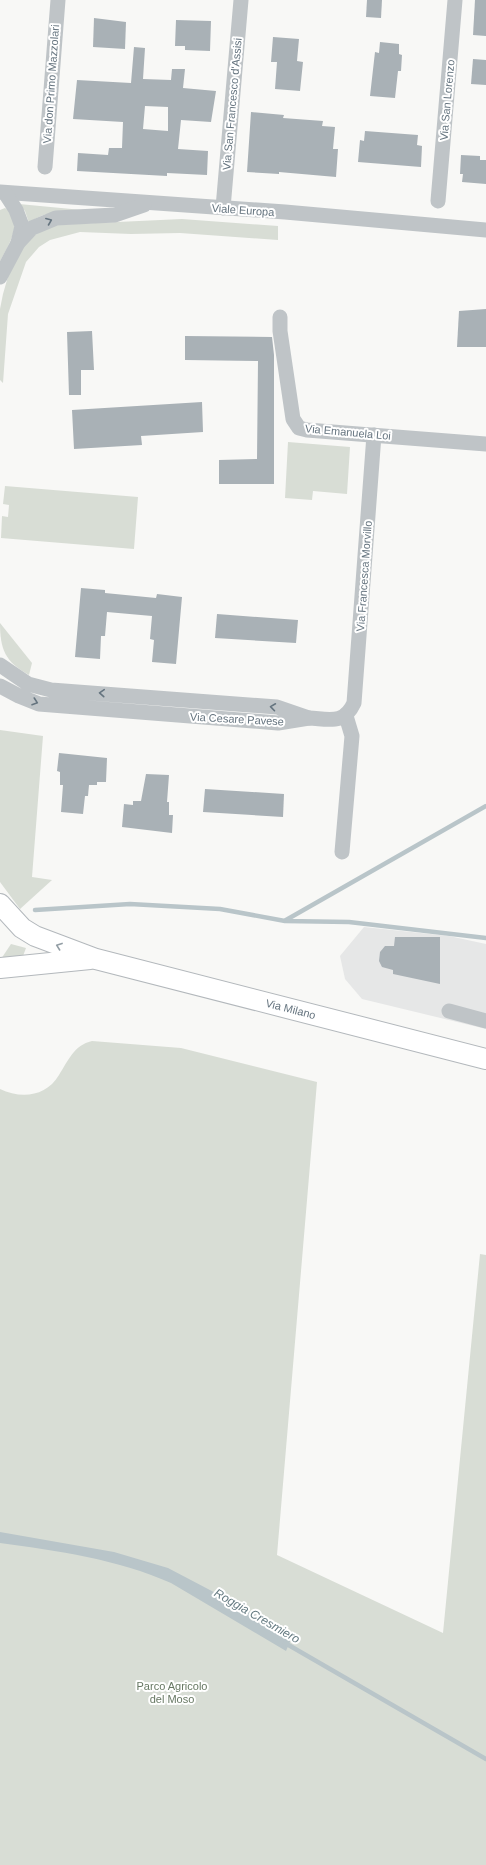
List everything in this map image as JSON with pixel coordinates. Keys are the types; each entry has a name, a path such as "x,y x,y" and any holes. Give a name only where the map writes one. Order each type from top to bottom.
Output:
{"main road":[{"name":"Via Milano","path":"0,904 22,928 35,936 96,959 486,1058"},
{"name":"Via Milano","path":"0,968 96,959"}],"street":[{"name":"Via don Primo Mazzolari","path":"45,167 58,0"},
{"name":"Via San Francesco d'Assisi","path":"223,208 241,0"},
{"name":"Via San Lorenzo","path":"438,201 455,0"},
{"name":"Viale Europa","path":"2,194 223,208 486,230"},
{"path":"0,277 18,243 22,226 16,210 2,194"},
{"path":"18,243 32,228 56,218 115,215 151,203"},
{"name":"Via Emanuela Loi","path":"280,317 280,331 293,419 299,428 307,430 486,444"},
{"name":"Via Francesca Morvillo","path":"346,716 354,703 374,435"},
{"name":"Via Cesare Pavese","path":"0,665 28,684 52,690 277,707 309,718"},
{"name":"Via Cesare Pavese","path":"0,686 19,696 40,704 278,723 309,718"},
{"path":"128,712 130,695"},
{"name":"Via Cesare Pavese","path":"179,716 181,699"},
{"path":"309,718 335,720 346,716 352,736 342,852"},
{"path":"449,1011 486,1021"}],"shaded area":[{"path":"364,927 449,936 486,944 486,1029 362,999 345,979 340,956"}],"green space":[{"path":"19,204 82,210 61,211 48,214 29,223 25,211"},
{"path":"5,208 11,213 14,220 14,227 13,234 0,261 0,210"},
{"path":"182,219 278,226 278,240 180,233 131,234 80,232 50,240 39,247 26,262 8,314 3,383 0,380 0,309 9,273 26,240 53,225"},
{"path":"288,442 350,447 347,494 313,491 312,500 285,498"},
{"path":"5,486 138,497 134,549 1,538 2,516 8,517 9,505 3,504"},
{"path":"0,623 32,663 29,675 9,660 1,640"},
{"path":"0,730 43,736 32,877 52,880 20,909 0,882"},
{"path":"11,944 26,948 23,956 1,959"},
{"name":"Parco Agricolo del Moso","path":"92,1041 181,1048 317,1082 277,1555 443,1633 480,1254 486,1255 486,1865 0,1865 0,1089 24,1095 40,1092 54,1082 76,1050"}],"water":[{"path":"0,1532 114,1552 168,1568 246,1609 292,1637 286,1651 171,1583 130,1568 87,1557 0,1543"}],"building":[{"path":"367,0 382,0 381,18 366,17"},
{"path":"475,0 486,0 486,36 473,35"},
{"path":"94,18 126,22 125,49 93,47"},
{"path":"176,20 211,21 210,51 185,50 185,46 175,46"},
{"path":"273,37 299,39 297,61 303,62 300,91 275,89 277,62 271,62"},
{"path":"380,42 399,44 399,54 402,55 401,71 398,71 395,98 370,96 375,52 379,53"},
{"path":"134,47 145,48 143,79 171,80 172,69 185,69 183,88 216,91 211,122 181,120 178,149 208,151 207,175 167,173 167,176 77,171 78,153 108,155 109,148 122,148 123,122 73,119 77,80 131,83","holes":["145,106 168,107 168,131 143,129"]},
{"path":"473,59 486,60 486,85 471,84"},
{"path":"251,112 284,115 283,118 323,121 322,126 335,127 333,149 338,149 336,177 279,172 279,174 247,172"},
{"path":"365,131 418,135 417,145 422,146 421,167 358,162 360,140 364,141"},
{"path":"461,155 480,156 480,160 486,160 486,184 462,182 463,174 460,174"},
{"path":"486,309 486,347 457,347 459,311"},
{"path":"92,331 94,370 81,370 81,395 69,395 67,332"},
{"path":"185,336 272,337 274,355 274,484 219,484 219,460 257,459 258,361 185,360"},
{"path":"202,402 203,432 141,436 142,445 74,449 72,410"},
{"path":"81,588 105,590 105,593 156,598 157,594 182,597 176,664 152,662 154,640 150,639 152,616 107,612 105,636 101,636 100,659 75,657"},
{"path":"217,614 298,620 296,643 215,638"},
{"path":"59,753 107,758 106,782 97,782 97,785 89,785 88,796 85,796 83,814 61,812 63,785 60,785 60,772 57,771"},
{"path":"146,774 169,775 167,802 169,802 169,815 173,815 172,833 122,827 124,804 133,805 133,801 141,801"},
{"path":"205,789 284,794 283,817 203,812"},
{"path":"395,937 440,937 440,984 393,974 393,970 382,967 379,961 380,952 385,946 394,946"}],"waterway":[{"path":"286,920 486,806"},
{"path":"35,910 130,904 220,909 285,921 349,922 486,938"},
{"name":"Roggia Cresmiero","path":"285,1643 486,1759"}]}
